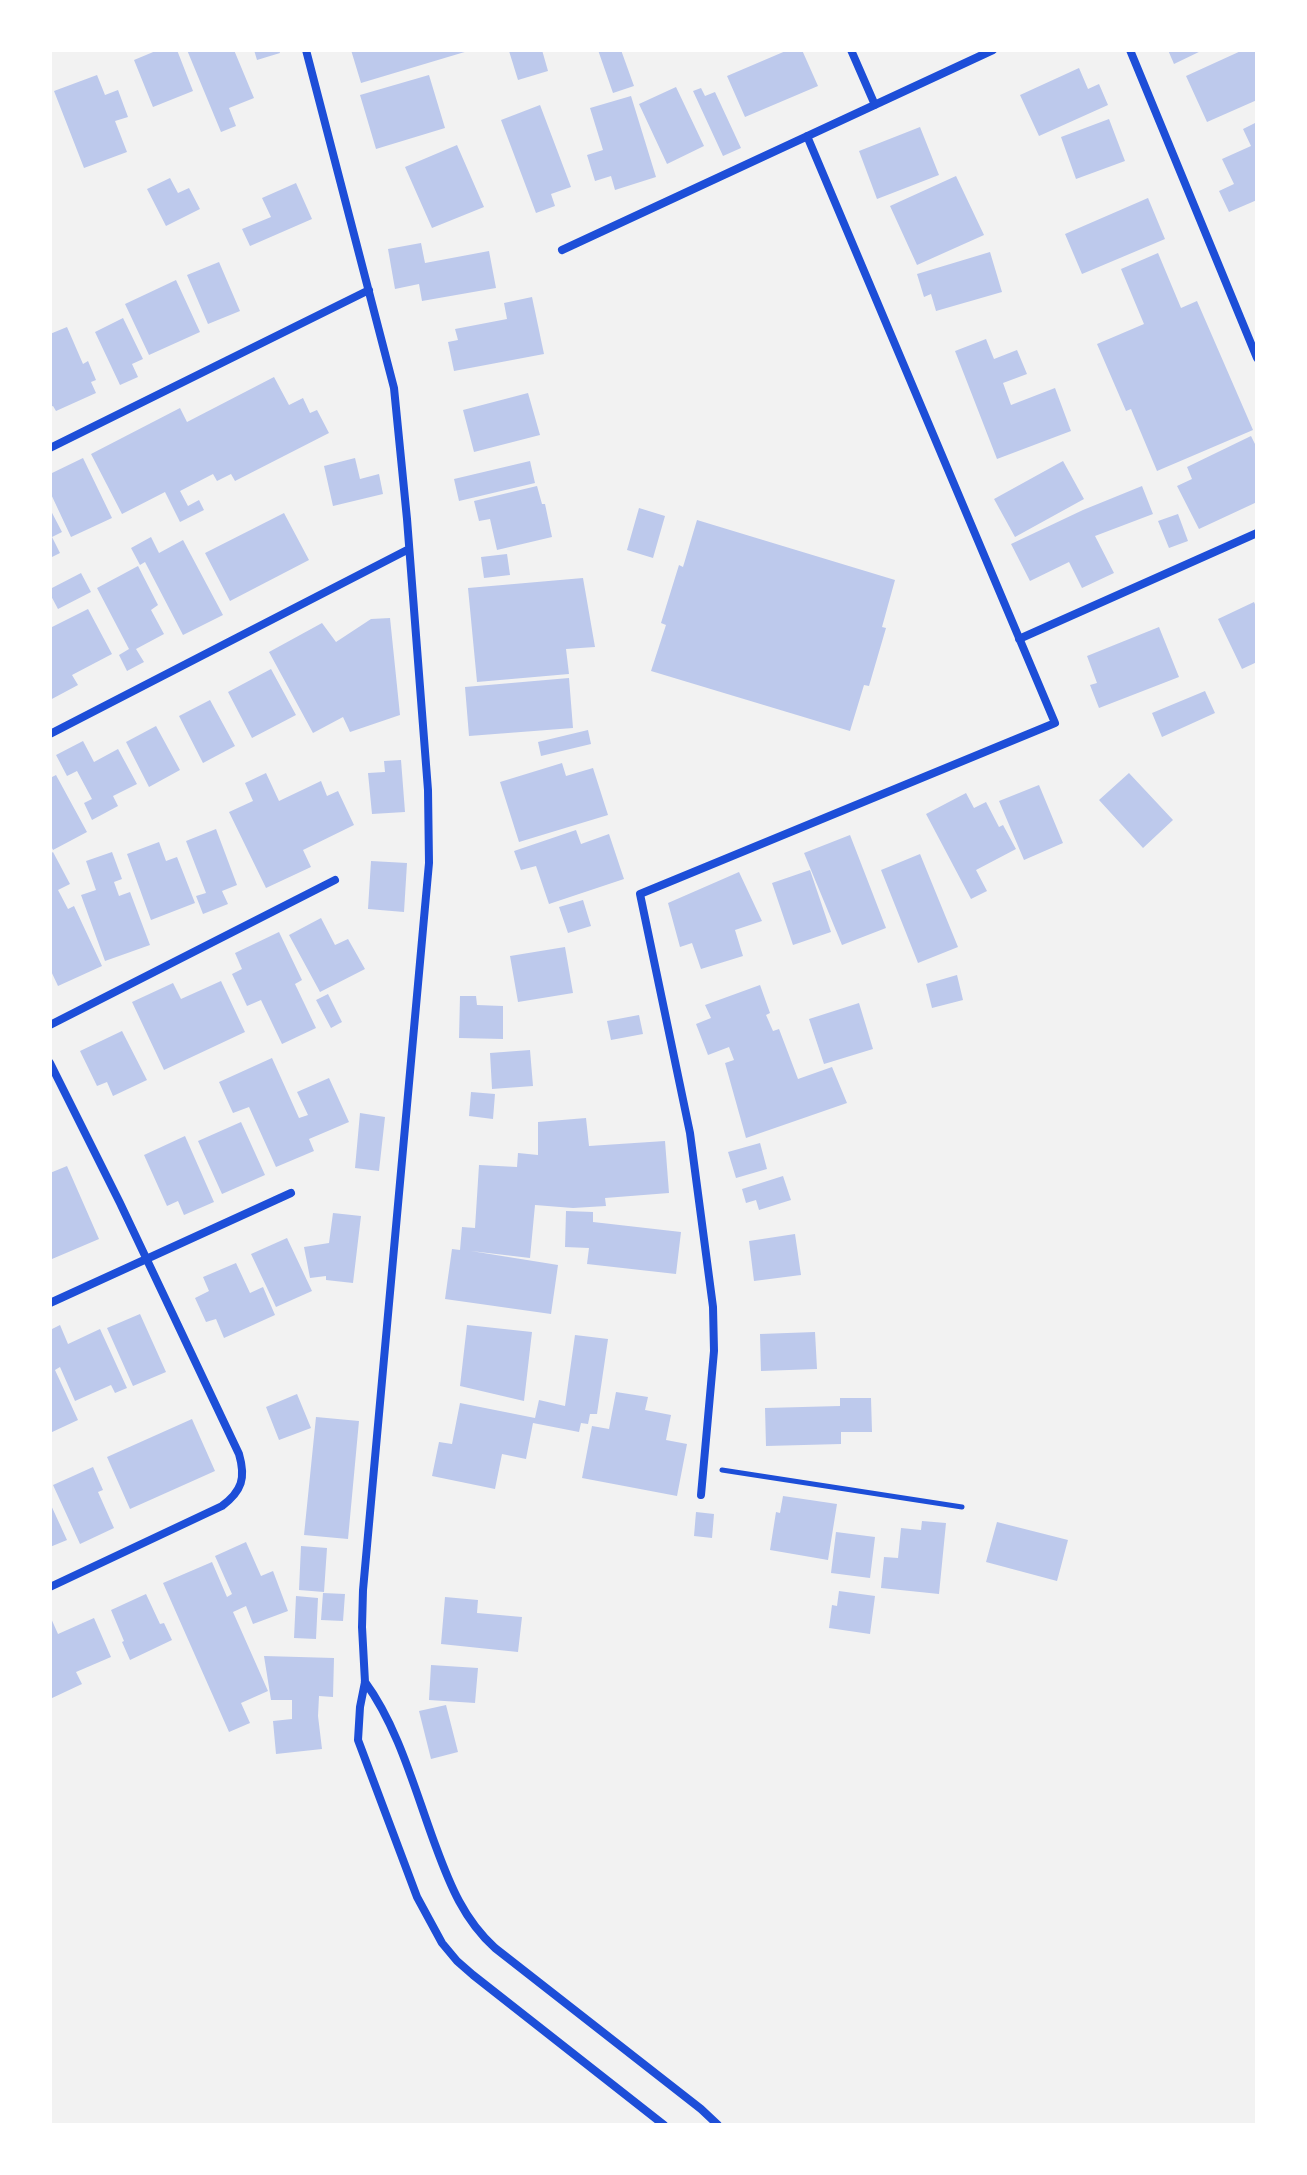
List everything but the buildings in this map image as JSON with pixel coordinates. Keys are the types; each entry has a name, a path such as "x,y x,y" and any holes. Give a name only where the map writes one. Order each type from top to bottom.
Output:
{"street":[{"path":"306,50 394,388 428,790 429,863 363,1590 362,1658 365,1682 358,1740 417,1897 442,1943 473,1975 664,2125"},
{"path":"851,50 875,105"},
{"path":"562,250 993,50"},
{"path":"1130,50 1257,358"},
{"path":"701,1495 714,1351 713,1307 690,1133 640,894 1055,723 807,136"},
{"path":"50,448 369,290"},
{"path":"1019,639 1257,533"},
{"path":"50,734 409,549"},
{"path":"50,1025 335,880"},
{"path":"50,1063 147,1259 239,1454 243,1469 241,1484 232,1499 222,1506 50,1587"},
{"path":"50,1303 291,1193"},
{"path":"365,1682 384,1711 450,1883 476,1929 495,1948 718,2125"}],"path":[{"path":"704,1467 962,1507"}]}
